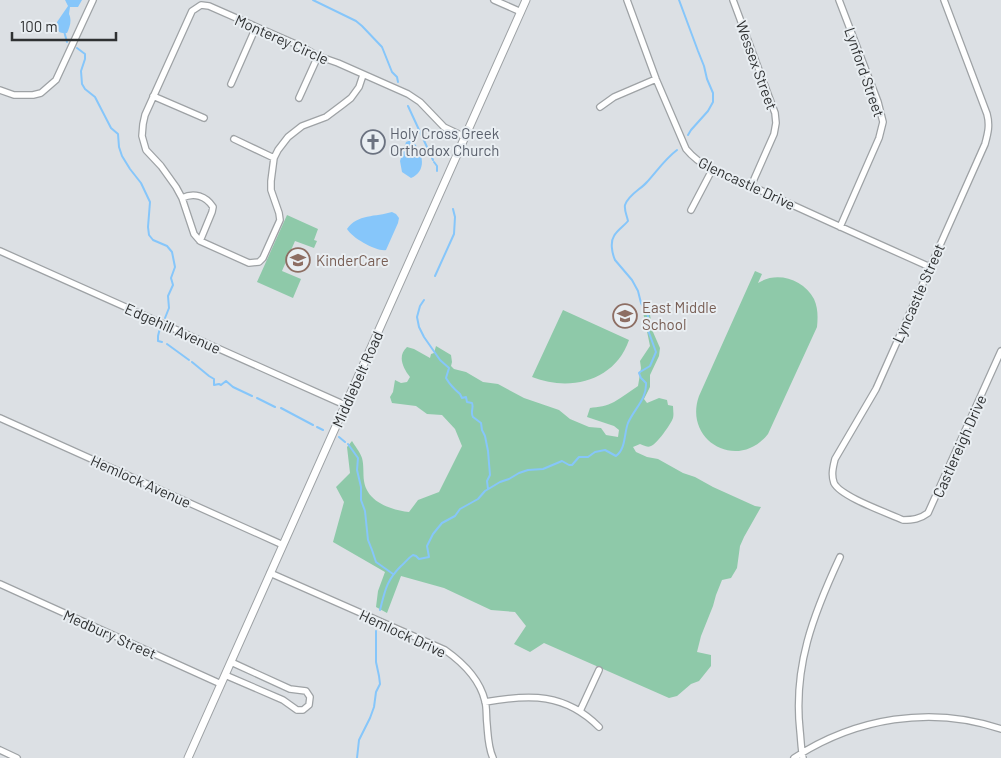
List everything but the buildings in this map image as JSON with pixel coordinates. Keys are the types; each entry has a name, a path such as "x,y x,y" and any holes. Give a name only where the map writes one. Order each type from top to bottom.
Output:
{"street":[{"path":"0,92 14,95 33,95 41,93 52,84 64,64 93,0"},
{"path":"494,0 521,12"},
{"name":"Middlebelt Road","path":"188,758 526,0"},
{"name":"Glencastle Drive","path":"627,0 656,79 686,149 693,158 712,170 930,268"},
{"name":"Wessex Street","path":"733,0 776,113 774,134 751,186"},
{"name":"Lynford Street","path":"839,0 878,102 883,122 879,138 840,227"},
{"name":"Lyncastle Street","path":"928,513 921,518 903,520 846,495 835,485 832,469 835,459 876,389 985,144 989,123 987,114 944,0"},
{"name":"Monterey Circle","path":"200,242 194,234 182,198 176,187 146,150 142,136 143,124 154,96 192,11 200,5 209,6 300,46 318,56 408,94 420,102 444,127 465,137"},
{"path":"231,84 256,27"},
{"path":"299,98 318,56"},
{"path":"182,198 195,194 209,201 213,207 200,242 249,263 258,262 263,258 280,220 271,180 274,158 288,137 302,126 326,117 351,98 359,86 363,75"},
{"path":"600,108 614,97 656,79"},
{"path":"154,96 204,118"},
{"path":"234,139 274,158"},
{"path":"691,210 712,170"},
{"name":"Edgehill Avenue","path":"0,251 346,404"},
{"name":"Castlereigh Drive","path":"928,513 1001,351"},
{"name":"Hemlock Avenue","path":"0,418 282,545"},
{"path":"803,755 798,720 801,667 817,610 840,557"},
{"name":"Hemlock Drive","path":"270,573 445,650 466,667 481,691 485,702"},
{"name":"Medbury Street","path":"0,584 221,684"},
{"path":"225,675 283,700 297,710 303,710 309,705 310,697 306,691 290,688 231,662"},
{"path":"580,711 599,670"},
{"path":"493,758 488,742 485,702 511,697 540,697 580,711 600,727"},
{"path":"794,758 803,755 828,738 855,728 895,719 940,717 981,723 1001,729"},
{"path":"0,750 17,758"}],"green space":[{"path":"287,215 318,229 314,240 317,241 314,248 295,241 282,271 301,279 293,298 257,282"},
{"path":"755,271 762,274 758,283 765,279 781,278 789,279 803,286 814,299 817,327 768,434 756,445 742,450 729,451 716,446 706,438 699,426 696,412 699,396"},
{"path":"649,309 653,332 660,348 659,356 650,375 650,387 644,399 647,403 659,398 667,400 668,405 673,406 673,416 672,421 653,445 648,447 640,444 633,447 636,452 658,459 713,487 761,507 740,546 737,568 731,578 722,580 701,636 697,652 711,655 711,666 699,681 691,684 677,696 669,698 544,643 530,652 514,644 526,626 515,612 491,610 444,588 401,576 387,613 376,607 378,591 385,572 333,542 344,502 336,487 350,473 347,447 352,441 361,456 366,488 375,500 388,507 409,512 418,500 439,492 462,446 455,429 442,415 427,414 416,406 392,403 390,397 395,380 401,383 407,382 410,377 402,362 402,354 407,347 430,358 436,346 451,355 451,366 454,369 466,372 483,382 498,384 524,398 559,410 570,419 589,427 601,428 606,435 618,437 619,430 614,426 587,417 590,408 611,403 638,386 641,368 640,361 650,346 643,312"},
{"path":"563,310 629,340 622,354 613,365 602,374 590,380 576,383 561,383 532,377"}],"water":[{"path":"65,0 82,0 78,7 70,7 70,24 67,33 60,32 56,27 57,22 68,6"},
{"path":"411,140 421,155 422,166 420,171 411,178 402,172 400,161 406,142"},
{"path":"392,212 399,218 386,250 377,249 365,244 347,229 361,218"}],"waterway":[{"path":"313,0 356,21 362,26 382,47 398,82"},
{"path":"679,0 713,93 713,102 708,111 688,135"},
{"path":"64,31 67,42"},
{"path":"77,48 85,54 81,71 82,84 95,97 111,128 118,134 122,156 141,183 150,202 149,235 153,240 167,246 172,252 175,267 171,278 173,285 168,296 169,308 165,318"},
{"path":"408,106 433,160"},
{"path":"380,610 387,586 396,571 413,555 419,559 429,557 427,546 433,534 442,523 455,516 460,509 478,499 485,491 500,482 528,470 543,469 562,461 572,465 579,457 588,457 595,452 605,450 616,456 622,449 628,423 646,389 646,383 639,373 650,366 656,352 648,330 648,316 632,280 615,260 612,251 612,241 615,234 628,221 625,205 629,198 677,150"},
{"path":"434,162 437,166 437,171"},
{"path":"435,276 454,234 455,217 453,209"},
{"path":"424,300 417,317 419,327 440,360 449,368 446,378 462,398 466,397 467,402 472,403 473,417 481,423 488,451 490,475 487,481 488,489"},
{"path":"160,328 158,341 162,342"},
{"path":"167,344 189,360"},
{"path":"192,362 214,379 214,385 221,385 226,381 233,387 252,396"},
{"path":"257,398 275,407"},
{"path":"281,408 313,425"},
{"path":"317,427 323,430"},
{"path":"339,437 345,442"},
{"path":"348,444 358,458 357,470 361,487 361,500 365,511 368,540 376,562 393,574"},
{"path":"357,758 359,740 370,718 376,692 380,684 376,662 376,631"}],"place":[{"name":"Holy Cross Greek Orthodox Church","path":"373,142"},
{"name":"KinderCare","path":"298,260"},
{"name":"East Middle School","path":"625,316"}]}
